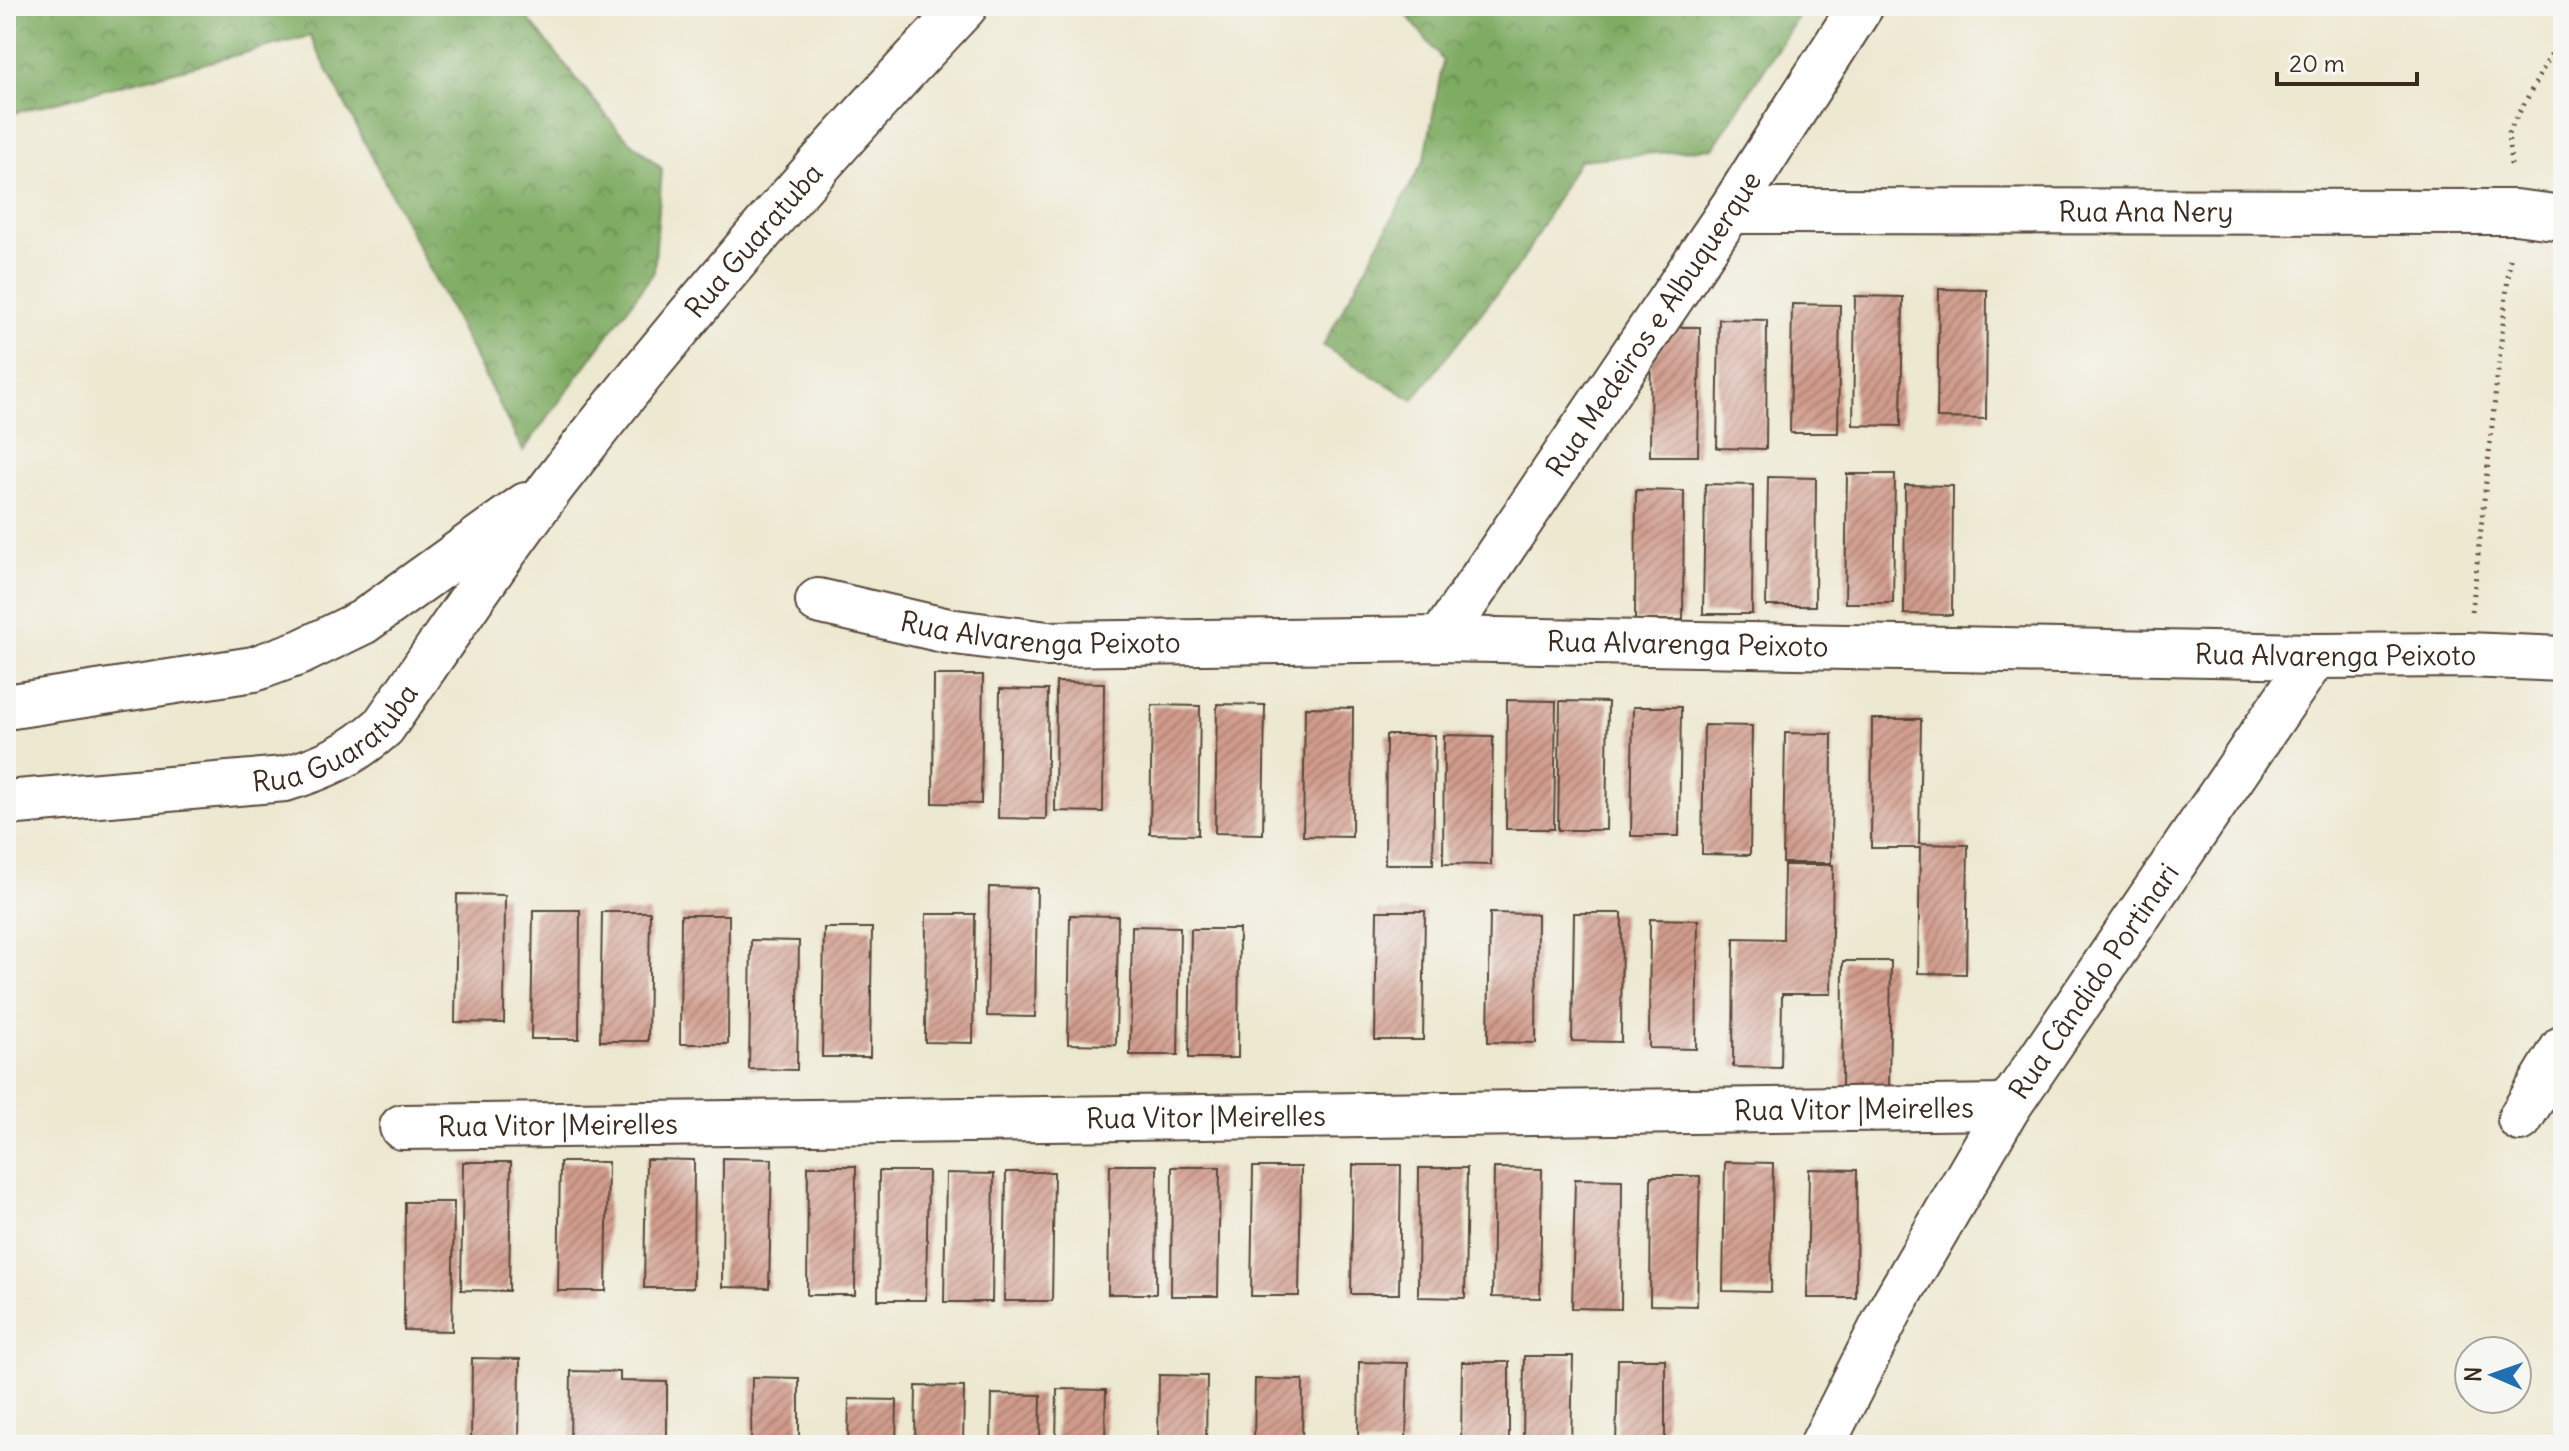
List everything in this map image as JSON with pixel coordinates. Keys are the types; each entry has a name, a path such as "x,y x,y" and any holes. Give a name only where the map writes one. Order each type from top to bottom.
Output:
{"street":[{"name":"Rua Guaratuba","path":"6,803 285,779 323,767 359,748 383,727 554,485 726,273 853,124 965,6"},
{"name":"Rua Medeiros e Albuquerque","path":"1441,639 1730,211 1861,6"},
{"name":"Rua Ana Nery","path":"1730,211 2515,212 2563,218"},
{"name":"Rua Guaratuba","path":"6,707 254,669 301,652 363,622 554,485"},
{"name":"Rua Alvarenga Peixoto","path":"818,601 948,631 1047,644 1441,639 2563,659"},
{"name":"Rua Cândido Portinari","path":"1822,1445 1893,1305 2008,1107 2315,656"},
{"path":"2520,1119 2563,1048"},
{"name":"Rua Vitor |Meirelles","path":"402,1127 2008,1107"}],"path":[{"path":"2467,655 2515,212 2508,133 2563,33"}],"green space":[{"path":"6,6 518,6 618,130 662,169 654,272 523,451 310,36 6,115"},
{"path":"1400,6 1805,6 1713,148 1579,160 1522,261 1413,400 1323,346 1425,158 1443,61"}],"building":[{"path":"1939,289 1987,290 1986,419 1937,418"},
{"path":"1855,296 1903,297 1901,426 1853,425"},
{"path":"1792,304 1840,305 1838,433 1790,433"},
{"path":"1719,319 1767,320 1766,449 1717,448"},
{"path":"1651,327 1700,327 1698,456 1650,456"},
{"path":"1847,474 1895,474 1893,603 1845,603"},
{"path":"1768,477 1816,478 1815,606 1766,606"},
{"path":"1705,484 1753,485 1752,614 1703,614"},
{"path":"1905,485 1953,486 1952,615 1904,614"},
{"path":"1636,490 1684,491 1683,620 1635,620"},
{"path":"934,675 983,675 981,804 933,803"},
{"path":"1056,682 1104,683 1103,812 1055,811"},
{"path":"1000,689 1048,690 1046,819 998,818"},
{"path":"1507,700 1556,701 1554,829 1506,829"},
{"path":"1560,701 1608,702 1606,830 1558,830"},
{"path":"1217,704 1265,705 1263,834 1215,833"},
{"path":"1152,705 1200,706 1198,835 1150,834"},
{"path":"1305,707 1353,708 1352,837 1303,836"},
{"path":"1633,707 1681,707 1679,836 1631,836"},
{"path":"1872,719 1921,719 1919,844 1968,845 1966,974 1918,973 1920,848 1871,848"},
{"path":"1704,725 1752,726 1750,855 1702,854"},
{"path":"1785,733 1832,734 1831,863 1783,863"},
{"path":"1386,735 1435,735 1433,864 1385,864"},
{"path":"1444,735 1493,736 1491,865 1443,864"},
{"path":"1784,865 1833,865 1831,994 1782,994 1781,1068 1733,1067 1734,938 1783,939"},
{"path":"989,887 1037,888 1035,1017 987,1016"},
{"path":"457,894 505,895 504,1023 455,1022"},
{"path":"533,910 580,910 579,1039 531,1039"},
{"path":"1377,911 1425,911 1423,1040 1375,1040"},
{"path":"602,912 650,912 648,1041 600,1041"},
{"path":"1490,913 1537,914 1536,1043 1488,1042"},
{"path":"1574,913 1622,913 1621,1042 1572,1041"},
{"path":"926,914 975,914 973,1043 925,1042"},
{"path":"681,915 729,915 728,1044 680,1044"},
{"path":"1070,915 1118,916 1116,1045 1068,1044"},
{"path":"1650,919 1698,920 1696,1049 1649,1048"},
{"path":"1132,926 1180,927 1178,1055 1130,1055"},
{"path":"824,928 872,928 870,1057 822,1057"},
{"path":"1191,929 1239,929 1238,1058 1189,1058"},
{"path":"751,940 799,941 797,1070 749,1069"},
{"path":"1843,961 1891,961 1889,1090 1842,1090"},
{"path":"723,1158 772,1159 769,1288 722,1287"},
{"path":"646,1159 694,1160 693,1288 644,1288"},
{"path":"463,1162 511,1162 509,1291 461,1290"},
{"path":"560,1162 608,1162 606,1291 558,1291"},
{"path":"1725,1162 1773,1163 1771,1292 1723,1291"},
{"path":"1110,1165 1157,1165 1156,1294 1108,1294"},
{"path":"1353,1165 1401,1165 1399,1294 1351,1294"},
{"path":"808,1166 856,1166 855,1295 807,1295"},
{"path":"1172,1167 1220,1167 1218,1296 1171,1296"},
{"path":"1253,1167 1301,1167 1299,1296 1251,1296"},
{"path":"1419,1168 1467,1168 1465,1298 1418,1297"},
{"path":"1494,1168 1542,1169 1540,1298 1492,1297"},
{"path":"1809,1169 1857,1170 1856,1298 1807,1298"},
{"path":"879,1171 928,1171 926,1300 878,1300"},
{"path":"1006,1172 1054,1172 1052,1301 1004,1301"},
{"path":"946,1173 994,1174 992,1302 944,1302"},
{"path":"1651,1176 1700,1176 1697,1306 1650,1305"},
{"path":"1575,1179 1622,1180 1621,1309 1572,1308"},
{"path":"405,1202 454,1202 452,1331 404,1330"},
{"path":"1524,1356 1573,1356 1571,1445 1523,1445"},
{"path":"472,1358 520,1359 519,1445 471,1445"},
{"path":"1618,1359 1665,1359 1665,1445 1616,1445"},
{"path":"1359,1362 1408,1363 1406,1445 1358,1445"},
{"path":"1462,1362 1509,1362 1509,1445 1461,1445"},
{"path":"571,1371 620,1372 620,1381 667,1382 667,1445 570,1445"},
{"path":"1159,1375 1207,1376 1206,1445 1158,1445"},
{"path":"752,1377 799,1378 799,1445 751,1445"},
{"path":"1255,1379 1303,1380 1302,1445 1254,1445"},
{"path":"916,1386 964,1387 963,1445 915,1445"},
{"path":"1057,1389 1106,1390 1105,1445 1056,1445"},
{"path":"992,1394 1041,1395 1040,1445 991,1445"},
{"path":"849,1399 897,1400 896,1445 848,1445"}]}
